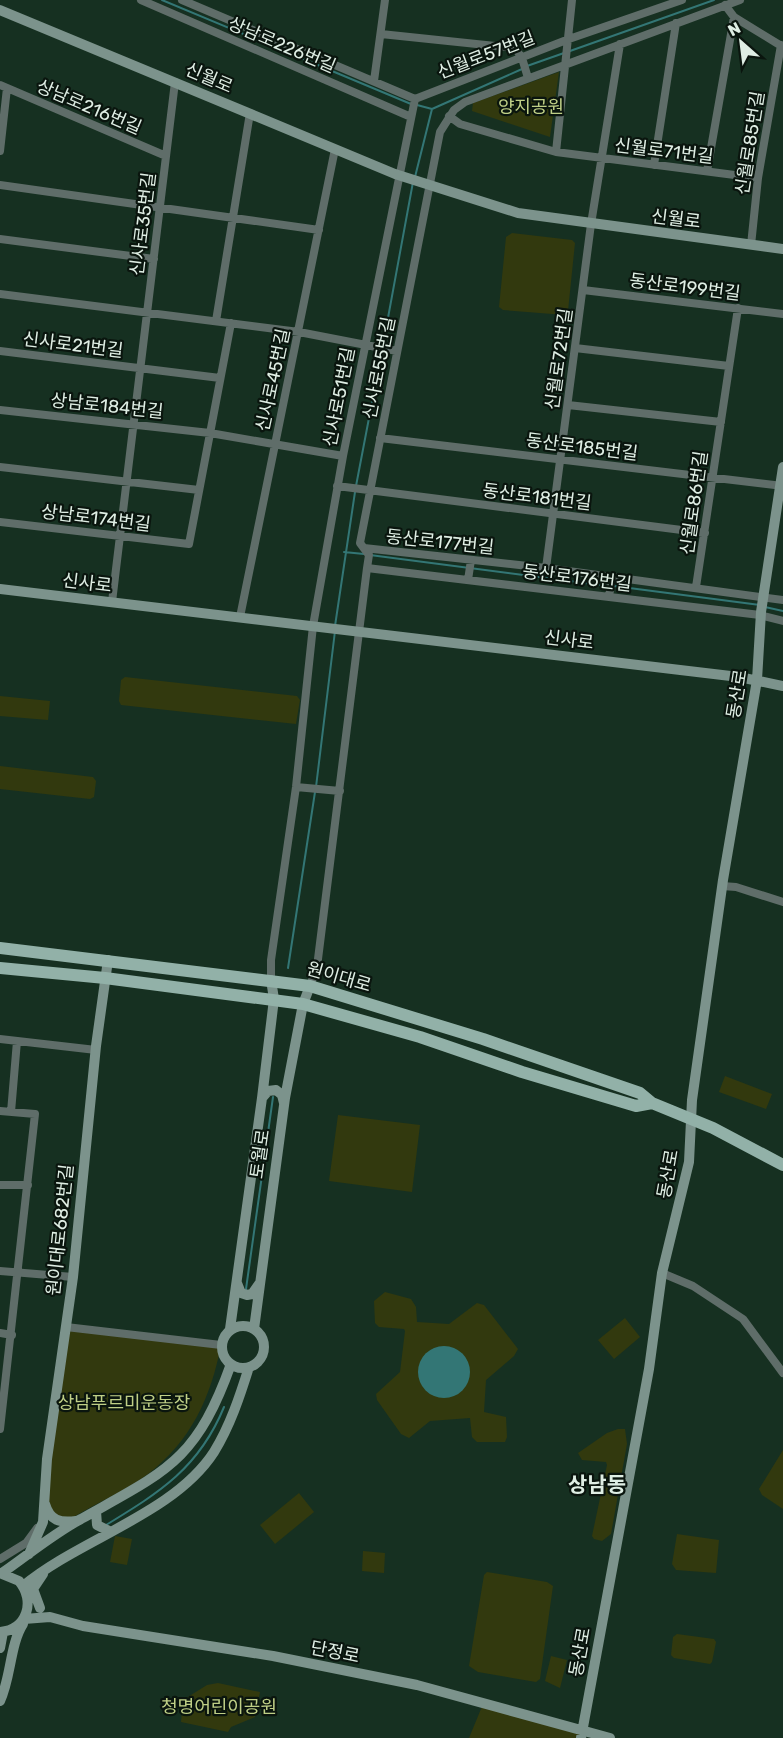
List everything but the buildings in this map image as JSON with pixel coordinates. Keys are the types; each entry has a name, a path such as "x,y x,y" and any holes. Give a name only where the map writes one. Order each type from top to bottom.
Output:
{"main road":[{"name":"원이대로","path":"0,948 310,986 565,1067 640,1094 652,1103 691,1119 783,1165"},
{"name":"원이대로","path":"0,968 105,978 303,1004 420,1037 522,1072 636,1106 652,1103"}],"street":[{"name":"상남로226번길","path":"141,0 412,113"},
{"path":"182,0 415,99 402,176"},
{"path":"374,81 385,0"},
{"path":"556,152 572,0"},
{"name":"신월로57번길","path":"415,99 682,0"},
{"path":"602,158 556,152 460,124 449,116 465,102 527,76 740,0"},
{"path":"725,5 734,17 782,46"},
{"name":"신월로","path":"0,10 402,176 518,213 783,249"},
{"path":"707,171 734,17"},
{"path":"654,165 676,23"},
{"path":"381,34 515,48 527,76"},
{"name":"신월로71번길","path":"591,224 620,44"},
{"name":"신월로85번길","path":"751,245 758,178 782,46"},
{"name":"신사로35번길","path":"112,602 175,82"},
{"path":"0,151 4,87"},
{"name":"상남로216번길","path":"4,87 166,156"},
{"path":"216,321 250,113"},
{"name":"신사로55번길","path":"367,567 366,551 360,543 368,491 428,184 440,132 449,116"},
{"name":"신사로45번길","path":"240,618 335,149"},
{"name":"신월로71번길","path":"602,158 758,178"},
{"name":"신사로51번길","path":"271,980 271,960 296,787 313,626 340,486 343,456 402,176"},
{"path":"0,185 319,230"},
{"name":"신월로72번길","path":"546,568 591,224"},
{"path":"0,239 154,259"},
{"name":"동산로199번길","path":"583,290 783,314"},
{"path":"0,294 298,332 395,351"},
{"name":"신월로86번길","path":"696,587 738,308"},
{"path":"0,467 199,490 231,323"},
{"path":"575,348 729,366"},
{"name":"신사로21번길","path":"0,351 141,369"},
{"path":"141,369 220,378"},
{"path":"568,405 721,422"},
{"name":"상남로184번길","path":"0,410 210,433 343,456"},
{"name":"동산로185번길","path":"380,438 782,486"},
{"path":"763,598 782,486 783,467"},
{"name":"동산로181번길","path":"340,486 705,533"},
{"name":"상남로174번길","path":"0,522 189,544 199,490"},
{"name":"동산로177번길","path":"366,551 546,568 612,579 696,587 783,600"},
{"path":"468,579 471,561"},
{"path":"310,986 317,967 340,791 354,631 367,567"},
{"name":"동산로176번길","path":"367,567 760,614 783,621"},
{"path":"610,596 612,579"},
{"name":"신사로","path":"0,589 757,680 783,686"},
{"name":"동산로","path":"581,1735 649,1369 662,1273 689,1162 691,1119 722,886 757,680 760,614 763,598"},
{"path":"296,787 340,791"},
{"path":"722,886 736,887 783,903"},
{"name":"원이대로682번길","path":"29,1554 38,1535 44,1508 47,1459 73,1277 96,1050 108,960"},
{"name":"토월로","path":"230,1329 274,999 271,980"},
{"name":"토월로","path":"254,1329 284,1104 303,1004 310,986"},
{"path":"0,1039 96,1050"},
{"path":"11,1112 17,1041"},
{"path":"262,1098 268,1091 276,1090 282,1095 284,1104"},
{"path":"0,1111 35,1114 0,1429"},
{"path":"0,1185 28,1185"},
{"path":"0,1270 73,1277"},
{"path":"662,1273 693,1286 743,1320 783,1373"},
{"path":"237,1283 240,1293 247,1296 252,1294 260,1283"},
{"path":"245,1325 254,1329 262,1336 264,1350 258,1362 249,1367 240,1368 231,1364 224,1358 221,1345 230,1329 245,1325"},
{"path":"66,1327 221,1345"},
{"path":"0,1333 12,1335"},
{"path":"1,1573 78,1520 166,1470 199,1433 217,1403 231,1364"},
{"path":"23,1586 50,1566 170,1496 192,1478 213,1453 235,1411 249,1367"},
{"path":"217,1403 227,1396 233,1401 235,1411"},
{"path":"0,1559 26,1543 44,1508 61,1523 78,1520"},
{"path":"96,1511 97,1525 111,1532"},
{"path":"40,1608 33,1589 50,1566"},
{"path":"0,1701 10,1672 18,1633 26,1618 28,1600 23,1586 14,1577 1,1573"},
{"name":"단정로","path":"28,1600 50,1617"},
{"name":"단정로","path":"26,1618 50,1617 83,1626 273,1656 417,1684 581,1735 610,1738"},
{"path":"0,1648 2,1632 15,1628 26,1618"}],"green space":[{"name":"양지공원","path":"559,72 550,137 472,111 473,103"},
{"path":"512,233 572,240 575,243 568,311 565,315 503,310 499,307 506,237"},
{"path":"125,677 297,696 300,700 296,724 121,705 119,701 121,680"},
{"path":"0,696 50,701 48,720 0,716"},
{"path":"0,766 93,777 96,781 94,797 90,799 0,789"},
{"path":"725,1076 772,1094 766,1109 719,1092"},
{"path":"338,1115 420,1125 412,1192 329,1181"},
{"path":"385,1292 411,1299 416,1307 417,1322 449,1324 477,1303 484,1305 518,1349 514,1356 486,1380 484,1412 506,1417 505,1442 477,1442 472,1437 470,1418 430,1421 409,1438 401,1434 377,1400 376,1394 400,1372 405,1331 404,1329 379,1327 375,1323 374,1301"},
{"path":"625,1318 640,1337 614,1359 598,1340"},
{"name":"상남푸르미운동장","path":"66,1327 221,1345 205,1400 197,1417 176,1447 148,1474 130,1486 72,1518 60,1519 46,1505"},
{"path":"625,1429 627,1444 611,1534 602,1541 592,1536 607,1465 606,1462 582,1460 578,1453 607,1433"},
{"path":"783,1450 783,1509 762,1495 759,1489"},
{"path":"299,1493 314,1512 275,1544 260,1525"},
{"path":"677,1534 719,1540 716,1573 676,1570 672,1564"},
{"path":"115,1536 132,1539 127,1565 110,1562"},
{"path":"363,1551 385,1553 384,1573 362,1571"},
{"path":"487,1572 547,1582 553,1586 540,1679 536,1682 478,1672 469,1666 484,1575"},
{"path":"677,1634 714,1639 716,1642 712,1662 710,1664 674,1658 671,1655 673,1637"},
{"path":"551,1656 567,1660 560,1688 545,1681"},
{"name":"청명어린이공원","path":"218,1683 260,1692 255,1717 231,1727 228,1732 181,1722 183,1700 207,1685"},
{"path":"483,1704 582,1732 581,1738 469,1738"}],"water":[{"path":"444,1346 458,1350 466,1358 470,1372 466,1386 458,1394 444,1398 430,1394 422,1386 418,1372 422,1358 430,1350"}],"waterway":[{"path":"162,0 411,104"},
{"path":"570,51 714,0"},
{"path":"527,66 564,53"},
{"path":"415,177 432,109 522,69"},
{"path":"417,105 432,109"},
{"path":"383,345 413,182"},
{"path":"356,486 382,350"},
{"path":"335,626 355,492"},
{"path":"344,552 364,554"},
{"path":"370,555 608,586"},
{"path":"614,586 760,605"},
{"path":"765,607 783,611"},
{"path":"316,787 335,631"},
{"path":"288,968 315,792"},
{"path":"246,1289 273,1097"},
{"path":"106,1525 144,1501 176,1476 203,1447 224,1407"}],"district":[{"name":"상남동","path":"597,1484"}]}
